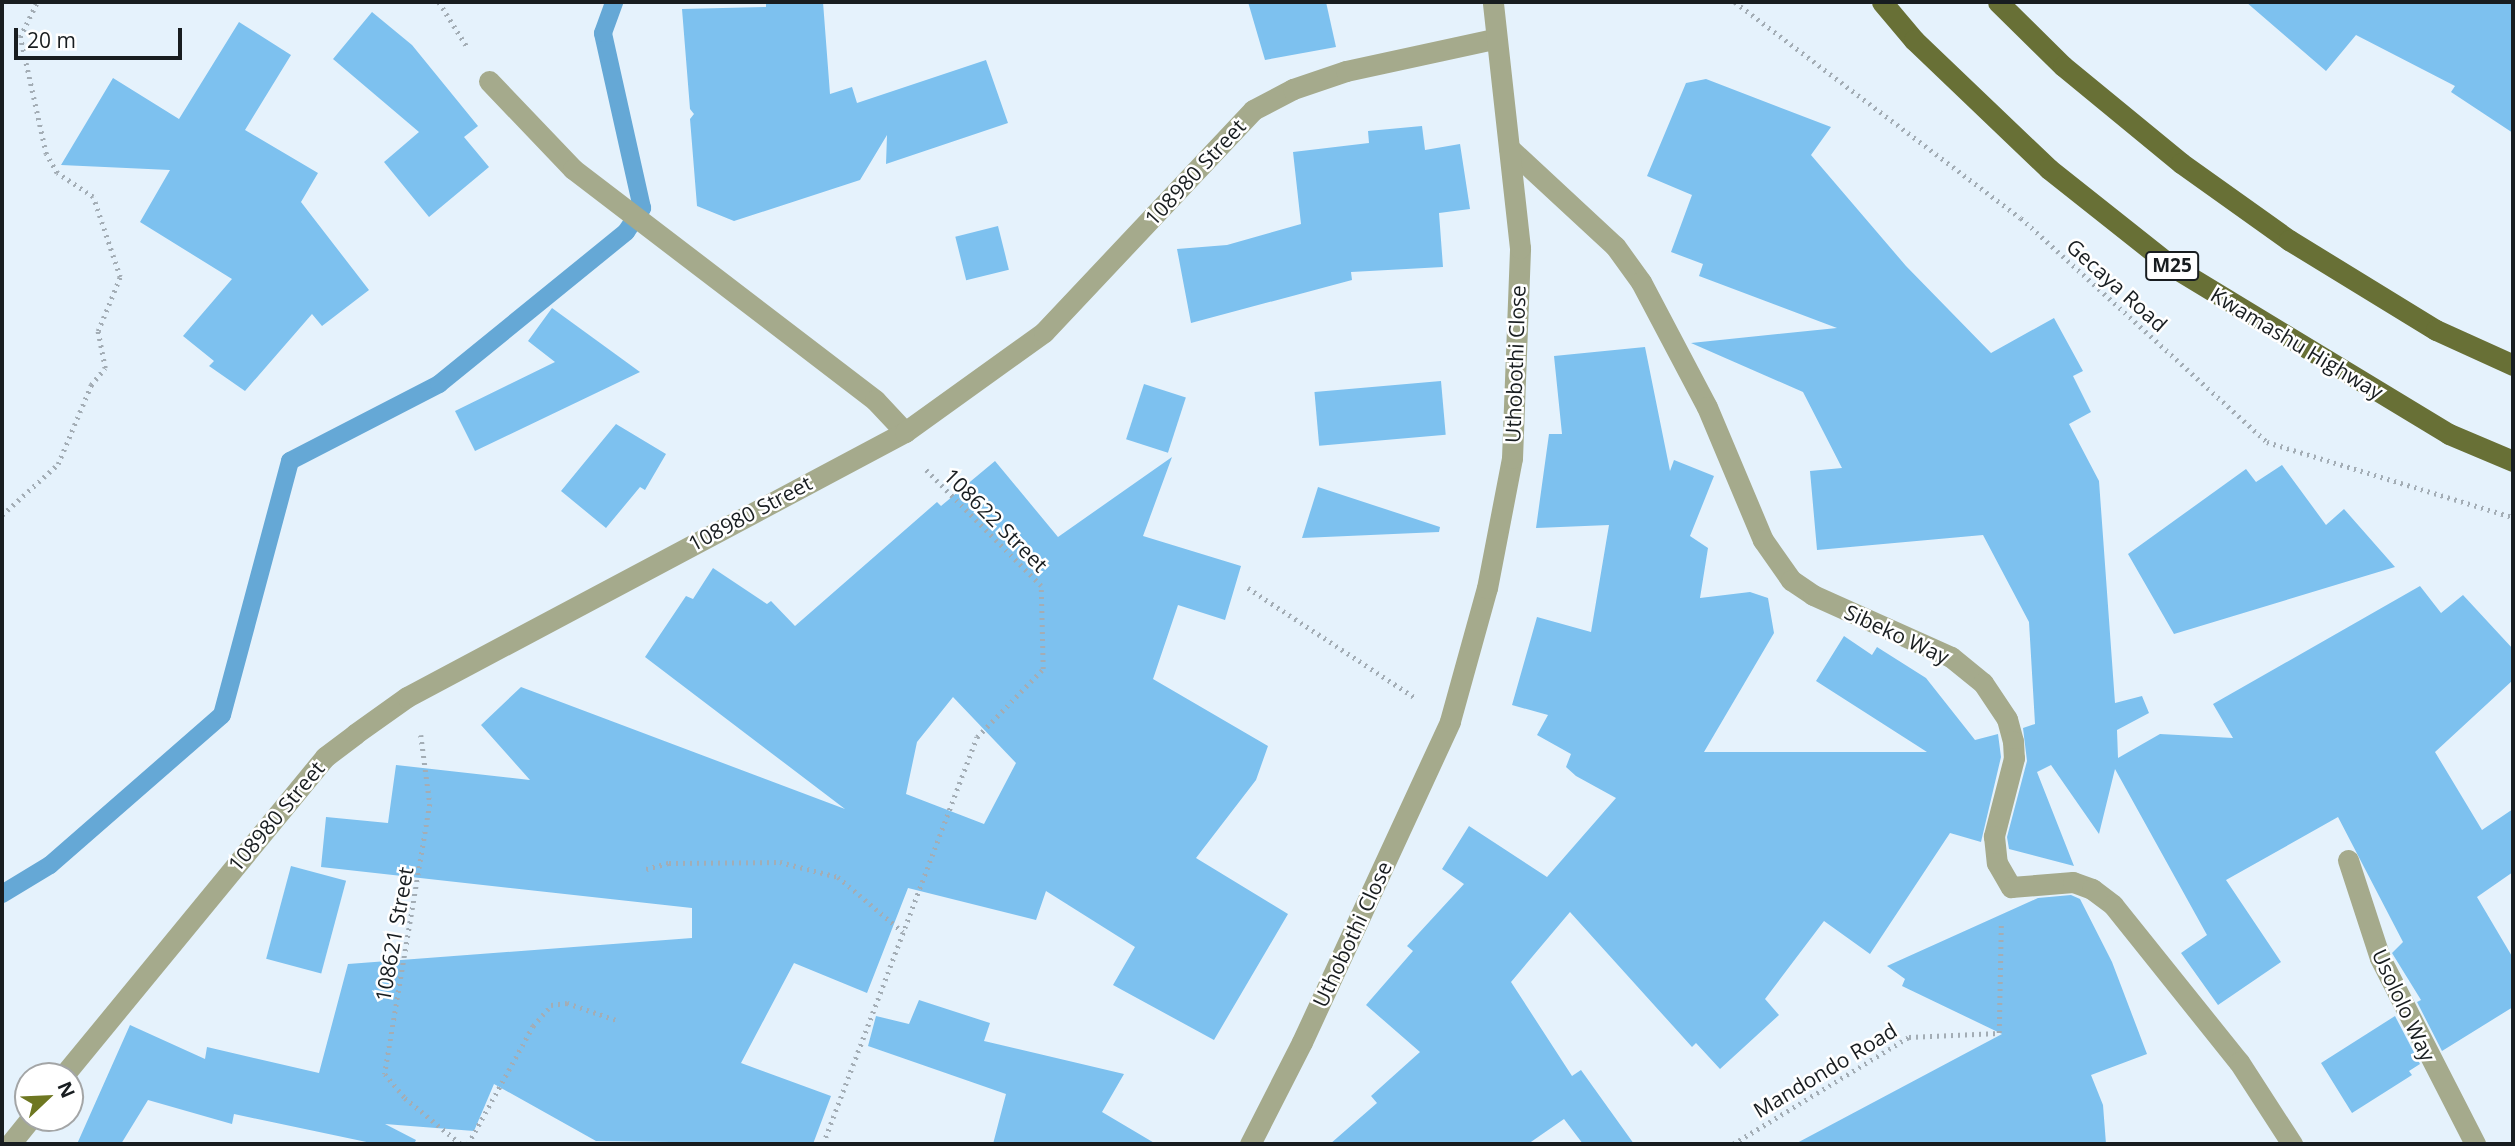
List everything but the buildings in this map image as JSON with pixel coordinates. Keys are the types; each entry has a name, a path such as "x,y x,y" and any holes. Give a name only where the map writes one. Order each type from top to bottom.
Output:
{"main road":[{"name":"Kwamashu Highway","path":"1882,2 1914,40 2049,169 2170,265 2449,434 2513,461"},
{"path":"1998,2 2063,66 2181,163 2289,240 2437,330 2513,365"}],"street":[{"name":"Uthobothi Close","path":"1250,1144 1302,1042 1450,721 1487,588 1512,458 1520,248 1494,39 1493,2"},
{"name":"108980 Street","path":"75,1062 326,757 407,697 905,432 1044,332 1253,110 1293,89 1346,71 1494,39"},
{"path":"489,81 573,169 875,400 905,432"},
{"name":"Sibeko Way","path":"1509,148 1615,246 1641,282 1707,407 1763,540 1791,580 1813,595 1951,657 1983,683 2007,719 2013,741 2014,758 1994,835 1997,863 2011,887"},
{"name":"Usololo Way","path":"2348,860 2379,958 2475,1144"},
{"path":"2011,887 2073,882 2092,889 2113,905 2239,1062 2292,1144"}],"path":[{"path":"2,515 58,464 91,385 104,368 98,331 120,278 93,197 57,173 46,154 20,37 37,2"},
{"path":"439,2 489,81"},
{"name":"Gecaya Road","path":"1735,2 2021,218 2267,442 2513,517"},
{"name":"108622 Street","path":"823,1144 977,737 1043,668 1041,586 927,474 905,432"},
{"path":"1248,588 1450,721"},
{"name":"108621 Street","path":"407,697 421,734 430,804 385,1074 405,1098 461,1144"},
{"path":"646,869 669,863 780,862 838,877 903,932"},
{"name":"Mandondo Road","path":"1733,1144 1909,1037 1999,1033 2001,914 2011,887"},
{"path":"468,1144 534,1026 551,1005 567,1003 619,1021"},
{"path":"1633,1144 1639,1144"}],"waterway":[{"path":"2,894 50,865 222,715 290,461 439,384 626,232 642,208 603,33 614,2"}]}
